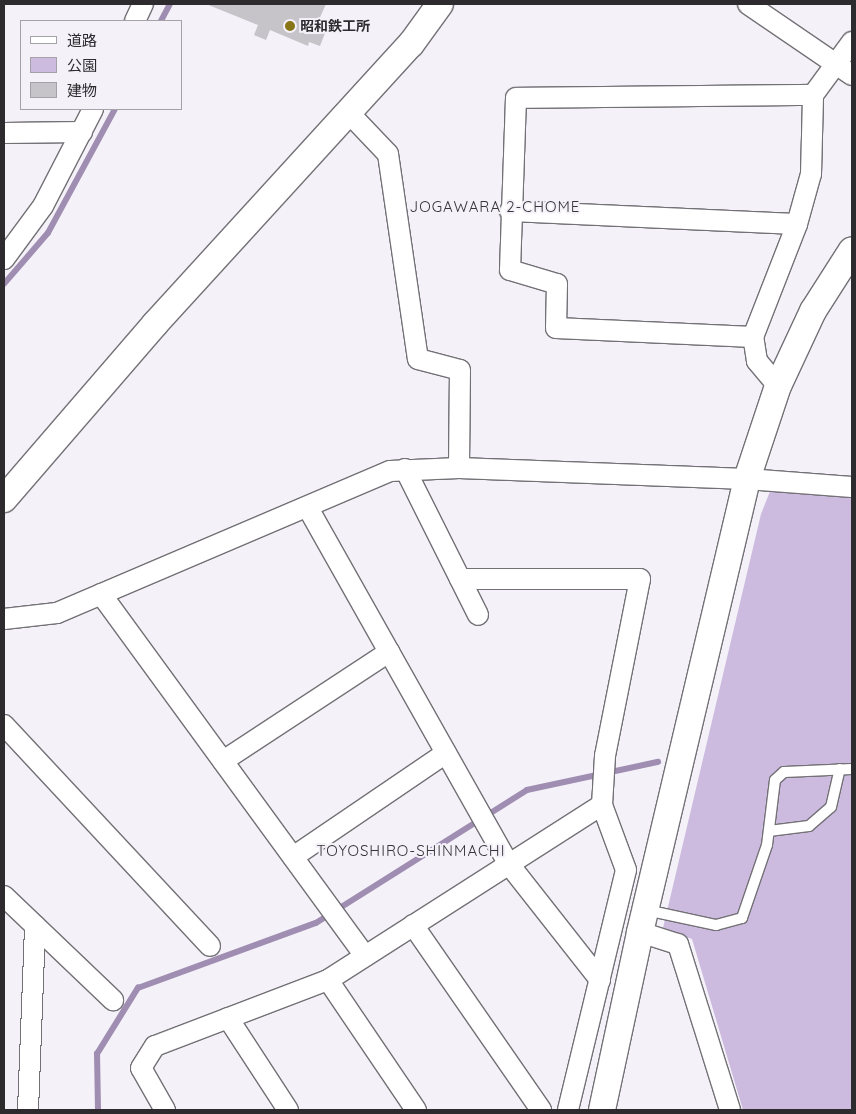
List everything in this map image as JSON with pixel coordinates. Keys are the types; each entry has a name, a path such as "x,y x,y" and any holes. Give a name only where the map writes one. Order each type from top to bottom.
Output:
{"street":[{"path":"135,20 143,4"},
{"path":"4,499 155,324 411,44 440,4"},
{"path":"748,4 852,75"},
{"path":"778,386 757,362 753,337 798,224 811,174 813,95 852,42"},
{"path":"753,337 556,328 557,284 510,270 510,211 516,98 813,95"},
{"path":"4,260 43,206 93,110"},
{"path":"348,112 388,154 418,359 460,370 459,468"},
{"path":"4,133 82,132"},
{"path":"510,211 798,224"},
{"path":"602,1110 643,921 747,479 778,386 813,311 852,250"},
{"path":"4,619 57,613 308,508 390,471 459,468 747,479 852,487"},
{"path":"405,469 478,615"},
{"path":"308,508 508,863 600,980"},
{"path":"460,579 640,580 605,756 602,805 626,870 568,1110"},
{"path":"101,594 365,956"},
{"path":"223,761 389,652"},
{"path":"4,725 210,946"},
{"path":"293,857 446,753"},
{"path":"165,1110 141,1068 155,1046 328,980 508,863 602,805"},
{"path":"4,896 113,1000"},
{"path":"643,921 678,944 730,1110"},
{"path":"413,925 541,1110"},
{"path":"28,1110 35,926"},
{"path":"328,980 416,1110"},
{"path":"228,1018 288,1110"}],"lane":[{"path":"769,831 809,826 830,807 840,769"},
{"path":"643,921 716,925 742,918 767,846 775,780 784,772 852,769"}],"green space":[{"path":"771,489 852,496 852,1109 845,1110 743,1110 692,939 663,928 761,514"}],"building":[{"name":"昭和鉄工所","path":"206,4 326,4 317,24 327,28 320,46 309,42 308,46 270,30 266,40 254,35 258,25"}],"waterway":[{"path":"162,20 170,4"},
{"path":"4,284 48,233 114,110"},
{"path":"98,1110 97,1054 138,988 316,923 527,790 658,762"}],"place":[{"name":"昭和鉄工所","path":"290,26"}],"district":[{"name":"JOGAWARA 2-CHOME","path":"495,207"},
{"name":"TOYOSHIRO-SHINMACHI","path":"411,851"}]}
